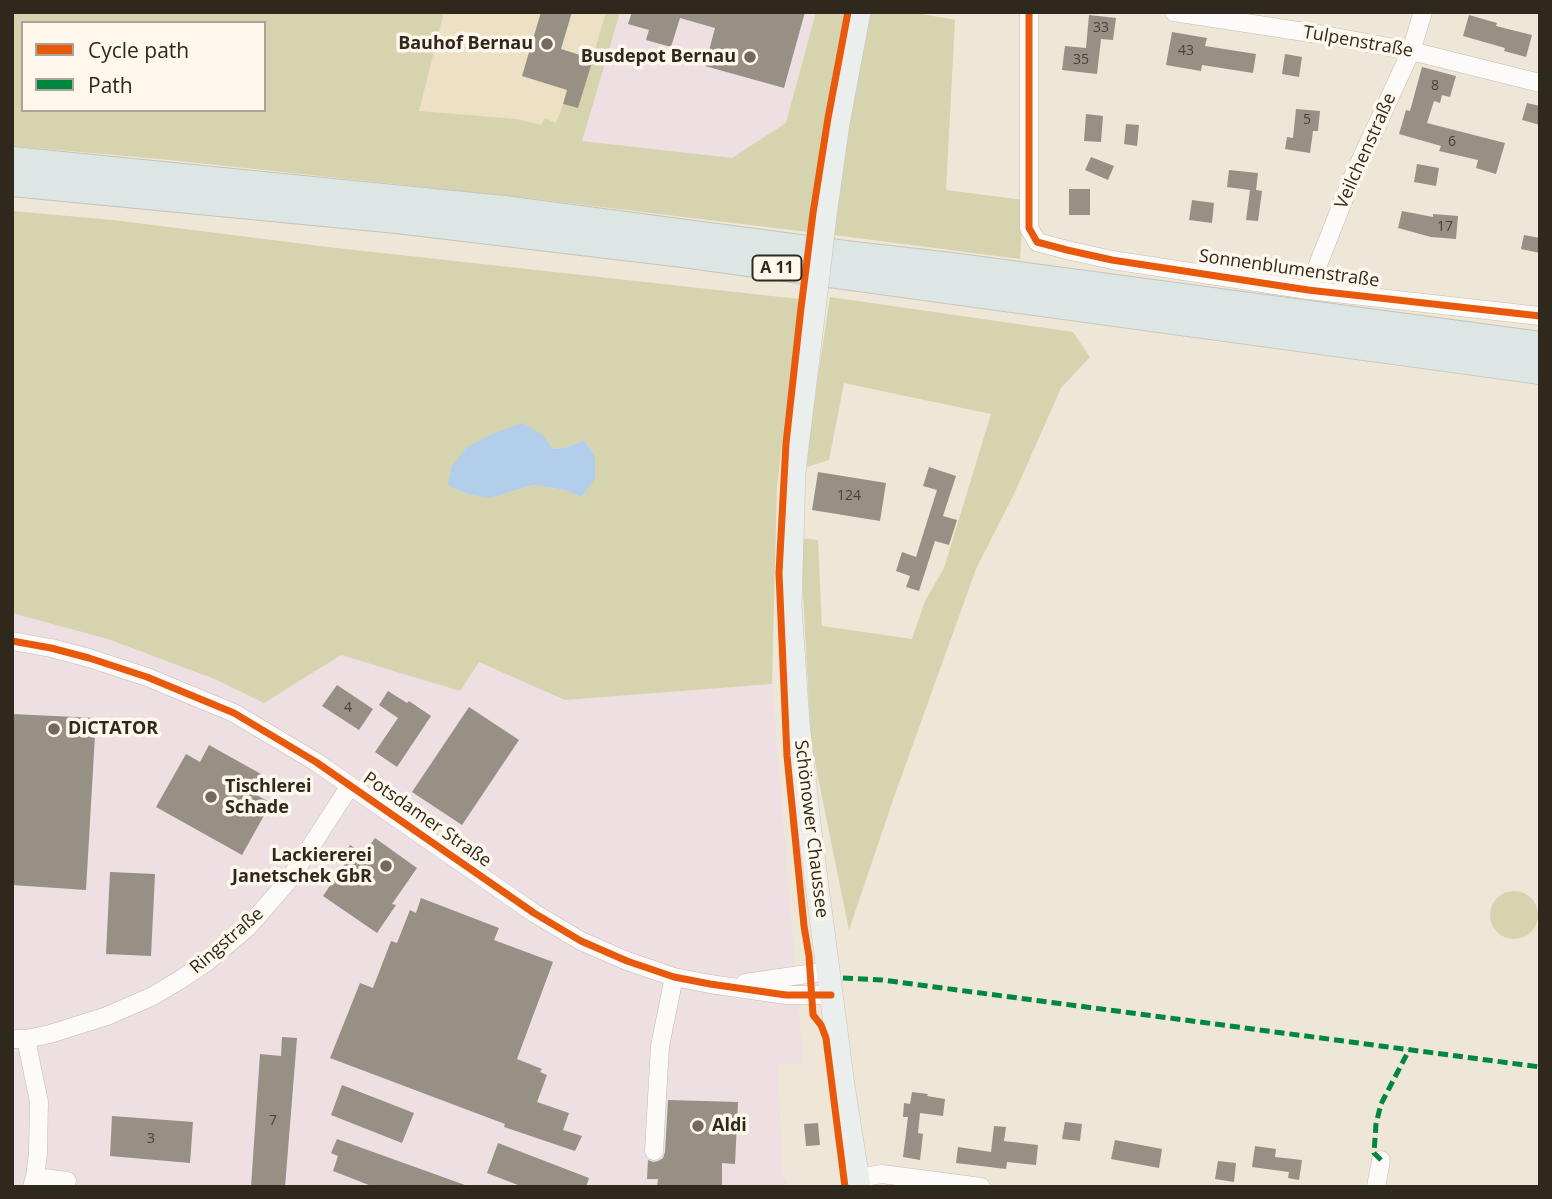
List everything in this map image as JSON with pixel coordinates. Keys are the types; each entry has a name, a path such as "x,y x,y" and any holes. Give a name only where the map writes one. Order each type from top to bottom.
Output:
{"highway":[{"name":"A 11","path":"12,160 503,209 1540,345"},
{"name":"A 11","path":"12,183 384,219 683,254 1540,371"}],"main road":[{"name":"Schönower Chaussee","path":"859,12 838,124 794,472 790,606 798,722 831,995 859,1182"}],"street":[{"name":"Sonnenblumenstraße","path":"1029,12 1029,228 1037,242 1112,260 1308,290 1540,316"},
{"name":"Tulpenstraße","path":"1174,12 1411,51 1540,83"},
{"name":"Veilchenstraße","path":"1308,290 1350,181 1411,51 1423,12"},
{"name":"Potsdamer Straße","path":"12,641 89,658 148,677 234,713 316,762 534,913 581,941 627,961 674,977 720,986 786,995 831,995"},
{"name":"Ringstraße","path":"19,1039 50,1034 93,1013 153,996 208,961 247,928 289,880 350,786"},
{"name":"Potsdamer Straße","path":"720,986 828,971"},
{"path":"654,1151 660,1046 674,977"},
{"path":"19,1039 39,1102 38,1153 34,1182 67,1181"},
{"path":"1376,1187 1381,1160"},
{"path":"859,1182 882,1174 981,1187"}],"shaded area":[{"path":"12,12 444,12 419,111 517,119 541,125 545,118 556,123 563,104 578,108 606,12 620,12 582,141 732,158 786,123 816,12 845,12 808,232 527,198 12,146"},
{"path":"444,12 845,12 820,154 771,158 419,111"},
{"path":"620,12 817,12 786,124 732,158 582,141"},
{"path":"866,12 911,12 955,20 946,190 1024,200 1020,259 834,235 851,85"},
{"path":"12,211 113,220 328,247 799,299 777,486 772,684 565,700 479,662 460,691 341,655 264,703 217,680 108,639 12,613","holes":["544,436 553,449 568,447 584,440 595,456 595,478 581,497 565,490 533,485 491,498"]},
{"path":"12,251 565,700 772,684 803,1063 778,1064 782,1174 790,1187 12,1187"},
{"path":"830,297 1073,332 1090,357 1061,388 1015,492 976,569 849,930 811,743 800,538 818,540 822,626 912,639 925,601 944,568 991,414 844,383 829,460 804,468"},
{"path":"1514,891 1531,898 1538,915 1531,932 1514,939 1497,932 1490,915 1497,898"}],"water":[{"path":"523,423 544,436 553,449 568,447 584,440 595,456 595,479 581,497 565,490 533,485 491,498 468,494 448,485 452,466 467,447 494,433"}],"building":[{"path":"541,12 572,12 561,49 593,59 578,108 563,104 567,90 522,76"},
{"name":"Busdepot Bernau","path":"632,12 805,12 784,88 705,66 715,28 680,18 671,47 646,40 649,30 628,24"},
{"path":"1089,15 1116,18 1113,40 1101,39 1097,74 1062,70 1065,46 1086,48"},
{"path":"1469,15 1497,23 1496,26 1532,35 1526,57 1463,36"},
{"path":"1172,32 1207,38 1205,46 1256,54 1253,73 1202,65 1201,71 1166,65"},
{"path":"1285,54 1302,57 1299,77 1282,74"},
{"path":"1422,67 1456,76 1450,97 1442,95 1440,103 1434,101 1427,123 1505,143 1496,174 1476,168 1478,160 1439,151 1441,146 1399,134 1406,110 1410,111"},
{"path":"1527,103 1540,106 1540,125 1522,120"},
{"path":"1296,109 1320,111 1318,131 1313,131 1310,153 1285,149 1287,137 1293,138"},
{"path":"1086,114 1103,116 1101,142 1084,141"},
{"path":"1126,124 1139,125 1137,146 1124,144"},
{"path":"1091,157 1114,166 1108,180 1085,170"},
{"path":"1417,164 1439,168 1436,186 1414,182"},
{"path":"1229,170 1258,173 1256,190 1262,191 1258,221 1246,220 1250,190 1227,187"},
{"path":"1069,189 1090,189 1090,215 1069,215"},
{"path":"1192,200 1214,203 1212,223 1189,220"},
{"path":"1402,211 1433,217 1433,214 1458,216 1456,239 1431,237 1398,228"},
{"path":"1524,235 1540,238 1540,253 1521,249"},
{"path":"929,467 956,476 943,516 957,520 949,545 935,541 919,591 906,587 910,576 896,571 902,552 916,557 937,490 923,486"},
{"path":"818,472 886,483 880,521 812,510"},
{"path":"337,685 373,709 359,730 322,706"},
{"path":"388,691 431,716 397,767 375,752 398,718 379,705"},
{"path":"469,707 519,740 462,825 412,792"},
{"path":"12,714 96,718 86,890 12,885"},
{"name":"Tischlerei Schade","path":"209,745 261,774 251,792 271,803 242,855 156,807 186,754 200,762"},
{"path":"375,838 417,868 392,904 396,905 377,933 323,896 348,859 343,856 350,845 364,854"},
{"path":"110,872 155,874 151,956 106,954"},
{"path":"421,898 499,928 494,940 553,962 517,1059 542,1069 540,1072 547,1075 537,1102 569,1113 563,1130 582,1136 575,1151 504,1127 505,1124 330,1058 360,983 373,988 391,941 397,943 410,910 416,913"},
{"path":"282,1037 297,1038 285,1187 251,1187 260,1054 281,1056"},
{"path":"342,1085 414,1113 402,1143 331,1115"},
{"path":"912,1092 945,1099 943,1116 920,1113 918,1133 923,1134 920,1160 903,1157 908,1117 903,1117 904,1103 910,1104"},
{"name":"Aldi","path":"668,1100 738,1102 735,1164 722,1163 722,1187 657,1187 658,1179 647,1179 648,1160 658,1161 663,1158 665,1152"},
{"path":"112,1116 193,1122 190,1163 110,1156"},
{"path":"1065,1122 1082,1124 1080,1141 1062,1139"},
{"path":"818,1123 820,1145 806,1146 804,1124"},
{"path":"994,1126 1006,1127 1004,1141 1038,1145 1036,1165 1007,1162 1006,1169 956,1163 958,1147 991,1152"},
{"path":"337,1139 465,1185 374,1187 333,1171 338,1156 331,1153"},
{"path":"1115,1140 1162,1149 1159,1168 1111,1159"},
{"path":"498,1143 589,1178 586,1187 523,1187 487,1173"},
{"path":"1255,1146 1276,1149 1275,1157 1302,1160 1299,1180 1288,1178 1289,1172 1252,1167"},
{"path":"1218,1161 1236,1163 1234,1182 1215,1179"}],"marked path":[{"path":"843,978 882,980 1540,1067"},
{"path":"1381,1160 1374,1153 1376,1124 1381,1104 1409,1050"}],"cycle path":[{"path":"845,1187 826,1038 813,1015 787,756 779,573 786,443 801,308 828,118 848,12"},
{"path":"1029,12 1029,228 1037,242 1112,260 1308,290 1540,316"},
{"path":"12,641 89,658 147,677 234,713 316,762 534,913 581,941 627,961 674,977 710,984 786,995 831,995"}],"place":[{"name":"Bauhof Bernau","path":"547,44"},
{"name":"Busdepot Bernau","path":"750,57"},
{"name":"DICTATOR","path":"54,729"},
{"name":"Tischlerei Schade","path":"211,797"},
{"name":"Lackiererei Janetschek GbR","path":"386,866"},
{"name":"Aldi","path":"698,1126"}]}
